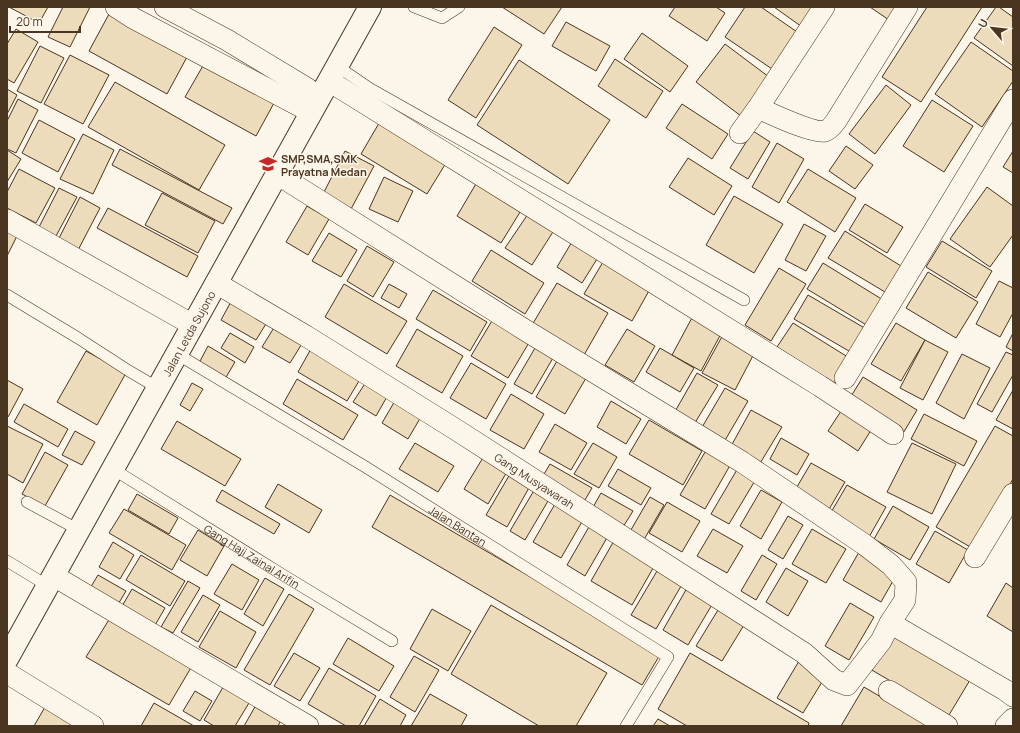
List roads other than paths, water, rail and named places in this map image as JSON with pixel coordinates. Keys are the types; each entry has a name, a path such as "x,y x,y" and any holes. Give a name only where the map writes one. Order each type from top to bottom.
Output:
{"highway":[{"name":"Jalan Letda Sujono","path":"7,659 370,7"}],"street":[{"path":"116,7 133,18 311,112"},
{"path":"165,7 227,40 308,89"},
{"path":"740,133 824,7"},
{"path":"758,108 800,126 817,131 824,132 828,130 836,121 907,7"},
{"path":"333,74 893,434"},
{"path":"845,378 1013,100"},
{"path":"277,174 525,330 742,462 865,545 891,565 906,582 905,600 890,623 1013,696"},
{"path":"7,220 193,325"},
{"name":"Gang Musyawarah","path":"216,283 306,336 456,429 804,654 834,680 847,684 881,641 890,623"},
{"path":"974,557 1013,494"},
{"path":"51,581 308,726"},
{"path":"7,673 93,726"},
{"path":"889,691 946,726"},
{"path":"1006,726 1013,719"}],"lane":[{"path":"414,7 442,18 459,7"},
{"path":"333,74 370,88 744,300"},
{"path":"7,295 158,388"},
{"name":"Jalan Bantan","path":"177,354 364,466 668,657 626,726"},
{"name":"Gang Haji Zainal Arifin","path":"113,469 392,641"},
{"path":"27,502 80,530"},
{"path":"7,561 51,581"}],"place":[{"name":"SMP,SMA,SMK Prayatna Medan","path":"268,164"}]}
